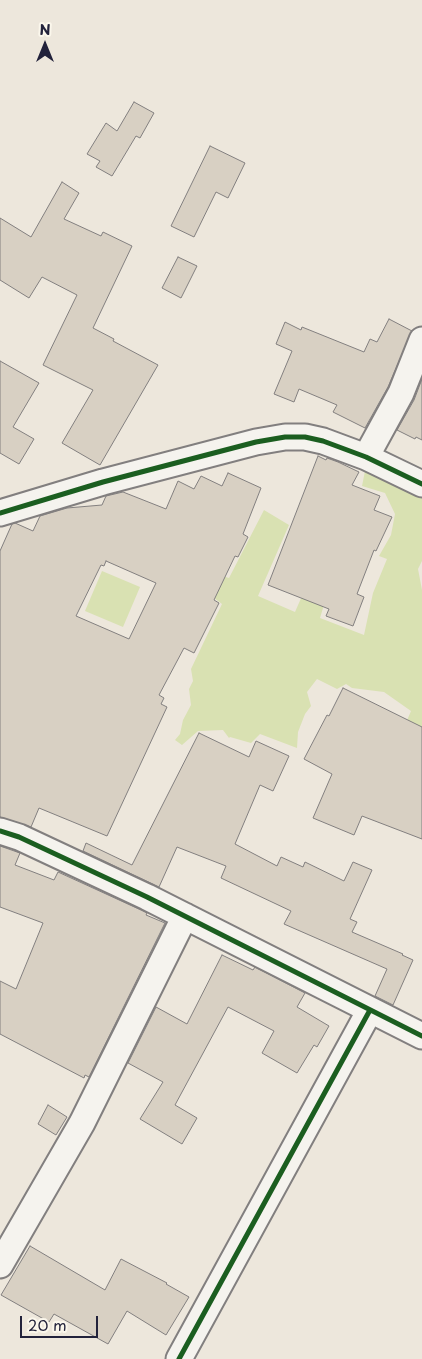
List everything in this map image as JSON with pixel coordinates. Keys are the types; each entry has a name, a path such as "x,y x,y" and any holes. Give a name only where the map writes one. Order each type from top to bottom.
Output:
{"street":[{"path":"366,457 401,393 422,340"},
{"path":"0,513 103,482 266,440 285,437 305,437 324,441 366,457 422,484"},
{"path":"0,831 19,837 185,916 422,1036"},
{"path":"0,1265 82,1123 185,916"},
{"path":"179,1359 370,1010"}],"green space":[{"path":"366,466 422,495 422,561 418,569 422,590 422,745 400,737 411,711 384,692 352,688 346,684 337,689 317,679 307,692 311,706 305,714 298,732 297,748 260,734 251,743 229,738 223,730 198,731 182,745 175,740 180,734 183,720 191,705 189,689 193,681 191,669 222,604 202,589 209,572 229,578 264,510 289,525 258,596 295,612 309,580 329,588 320,618 364,635 373,593 387,559 379,556 391,535 395,514 385,493 362,486"},
{"path":"102,571 140,587 123,627 85,611"}],"building":[{"path":"134,102 154,113 140,138 136,136 112,176 96,167 100,161 87,154 106,123 117,131"},
{"path":"210,146 245,163 228,198 216,192 194,237 171,226"},
{"path":"62,182 79,193 64,219 101,236 103,232 132,246 93,328 158,365 100,465 62,443 93,390 43,365 77,295 42,277 29,298 0,280 0,218 31,237"},
{"path":"178,257 197,266 181,298 162,288"},
{"path":"389,319 412,331 388,387 365,428 333,412 337,405 299,389 294,402 274,394 292,351 276,344 285,322 301,330 302,327 364,352 370,339 377,342"},
{"path":"0,361 39,383 13,427 34,439 19,464 0,453"},
{"path":"422,379 422,440 416,437 415,439 397,430 414,400"},
{"path":"318,456 326,460 327,458 338,462 359,472 352,485 380,496 374,510 392,517 376,551 374,550 357,594 364,597 353,626 326,616 329,609 268,585"},
{"path":"228,473 261,488 243,534 248,537 238,557 235,556 214,600 219,603 194,653 184,648 159,695 164,698 161,704 167,707 107,836 39,808 31,827 0,817 0,551 12,524 15,523 33,531 40,516 67,508 102,505 106,496 123,492 166,509 178,481 194,489 201,476 222,486","holes":["106,561 156,583 129,639 76,616 101,565 104,566"]},
{"path":"343,688 422,727 422,839 362,816 354,835 313,818 332,774 304,759"},
{"path":"199,733 249,757 256,741 289,756 273,791 260,785 235,844 277,866 281,857 303,867 305,862 344,881 353,862 372,870 350,919 357,922 352,932 413,960 393,1005 375,996 387,969 284,924 291,911 221,878 226,866 177,847 159,887 83,851 86,843 132,865"},
{"path":"0,846 20,853 15,865 54,880 58,872 165,923 89,1077 85,1075 84,1078 0,1034 0,981 16,989 43,923 0,907"},
{"path":"222,955 253,970 255,967 305,993 297,1007 329,1026 317,1047 314,1045 297,1073 262,1053 274,1031 228,1007 175,1105 197,1118 182,1144 140,1119 163,1082 128,1063 156,1007 187,1024"},
{"path":"48,1105 67,1117 56,1135 38,1124"},
{"path":"30,1246 105,1290 121,1259 189,1297 166,1335 127,1311 108,1344 54,1314 49,1322 1,1295"}],"cycle path":[{"path":"0,513 103,482 256,442 285,437 305,437 323,441 366,457 422,484"},
{"path":"0,831 19,837 147,897 422,1036"},
{"path":"179,1359 370,1010"}]}
